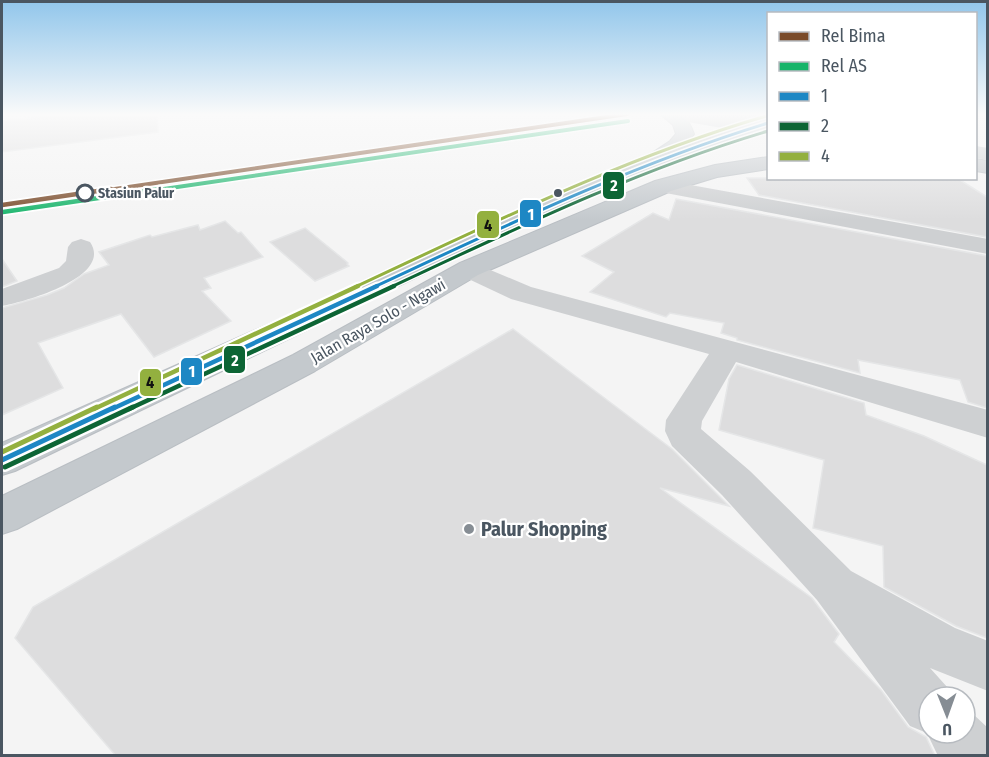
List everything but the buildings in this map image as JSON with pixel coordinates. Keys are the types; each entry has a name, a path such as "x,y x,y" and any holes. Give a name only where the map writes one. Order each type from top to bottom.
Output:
{"highway":[{"path":"660,172 674,149"},
{"name":"Jalan Raya Solo - Ngawi","path":"2,516 304,363 469,269 660,172 697,149"},
{"name":"Jalan Raya Solo - Ngawi","path":"2,460 446,253 660,172 715,171 767,162"}],"street":[{"path":"660,172 987,247"},
{"path":"2,298 68,274 79,264 81,247"},
{"path":"469,269 521,292 987,424"},
{"path":"728,350 684,420 683,431 833,584 917,692"},
{"path":"833,584 940,646 987,666"},
{"path":"966,745 977,756"}],"rail line":[{"name":"Bima","path":"2,205 384,149"},
{"name":"AS","path":"3,212 433,149"}],"transit line":[{"name":"4","path":"2,452 500,219 587,180 664,149"},
{"name":"1","path":"2,460 503,226 633,169 686,149"},
{"name":"2","path":"5,467 592,194 708,149"}],"place":[{"name":"Stasiun Palur","path":"85,193"},
{"name":"Palur Shopping","path":"469,529"}]}
